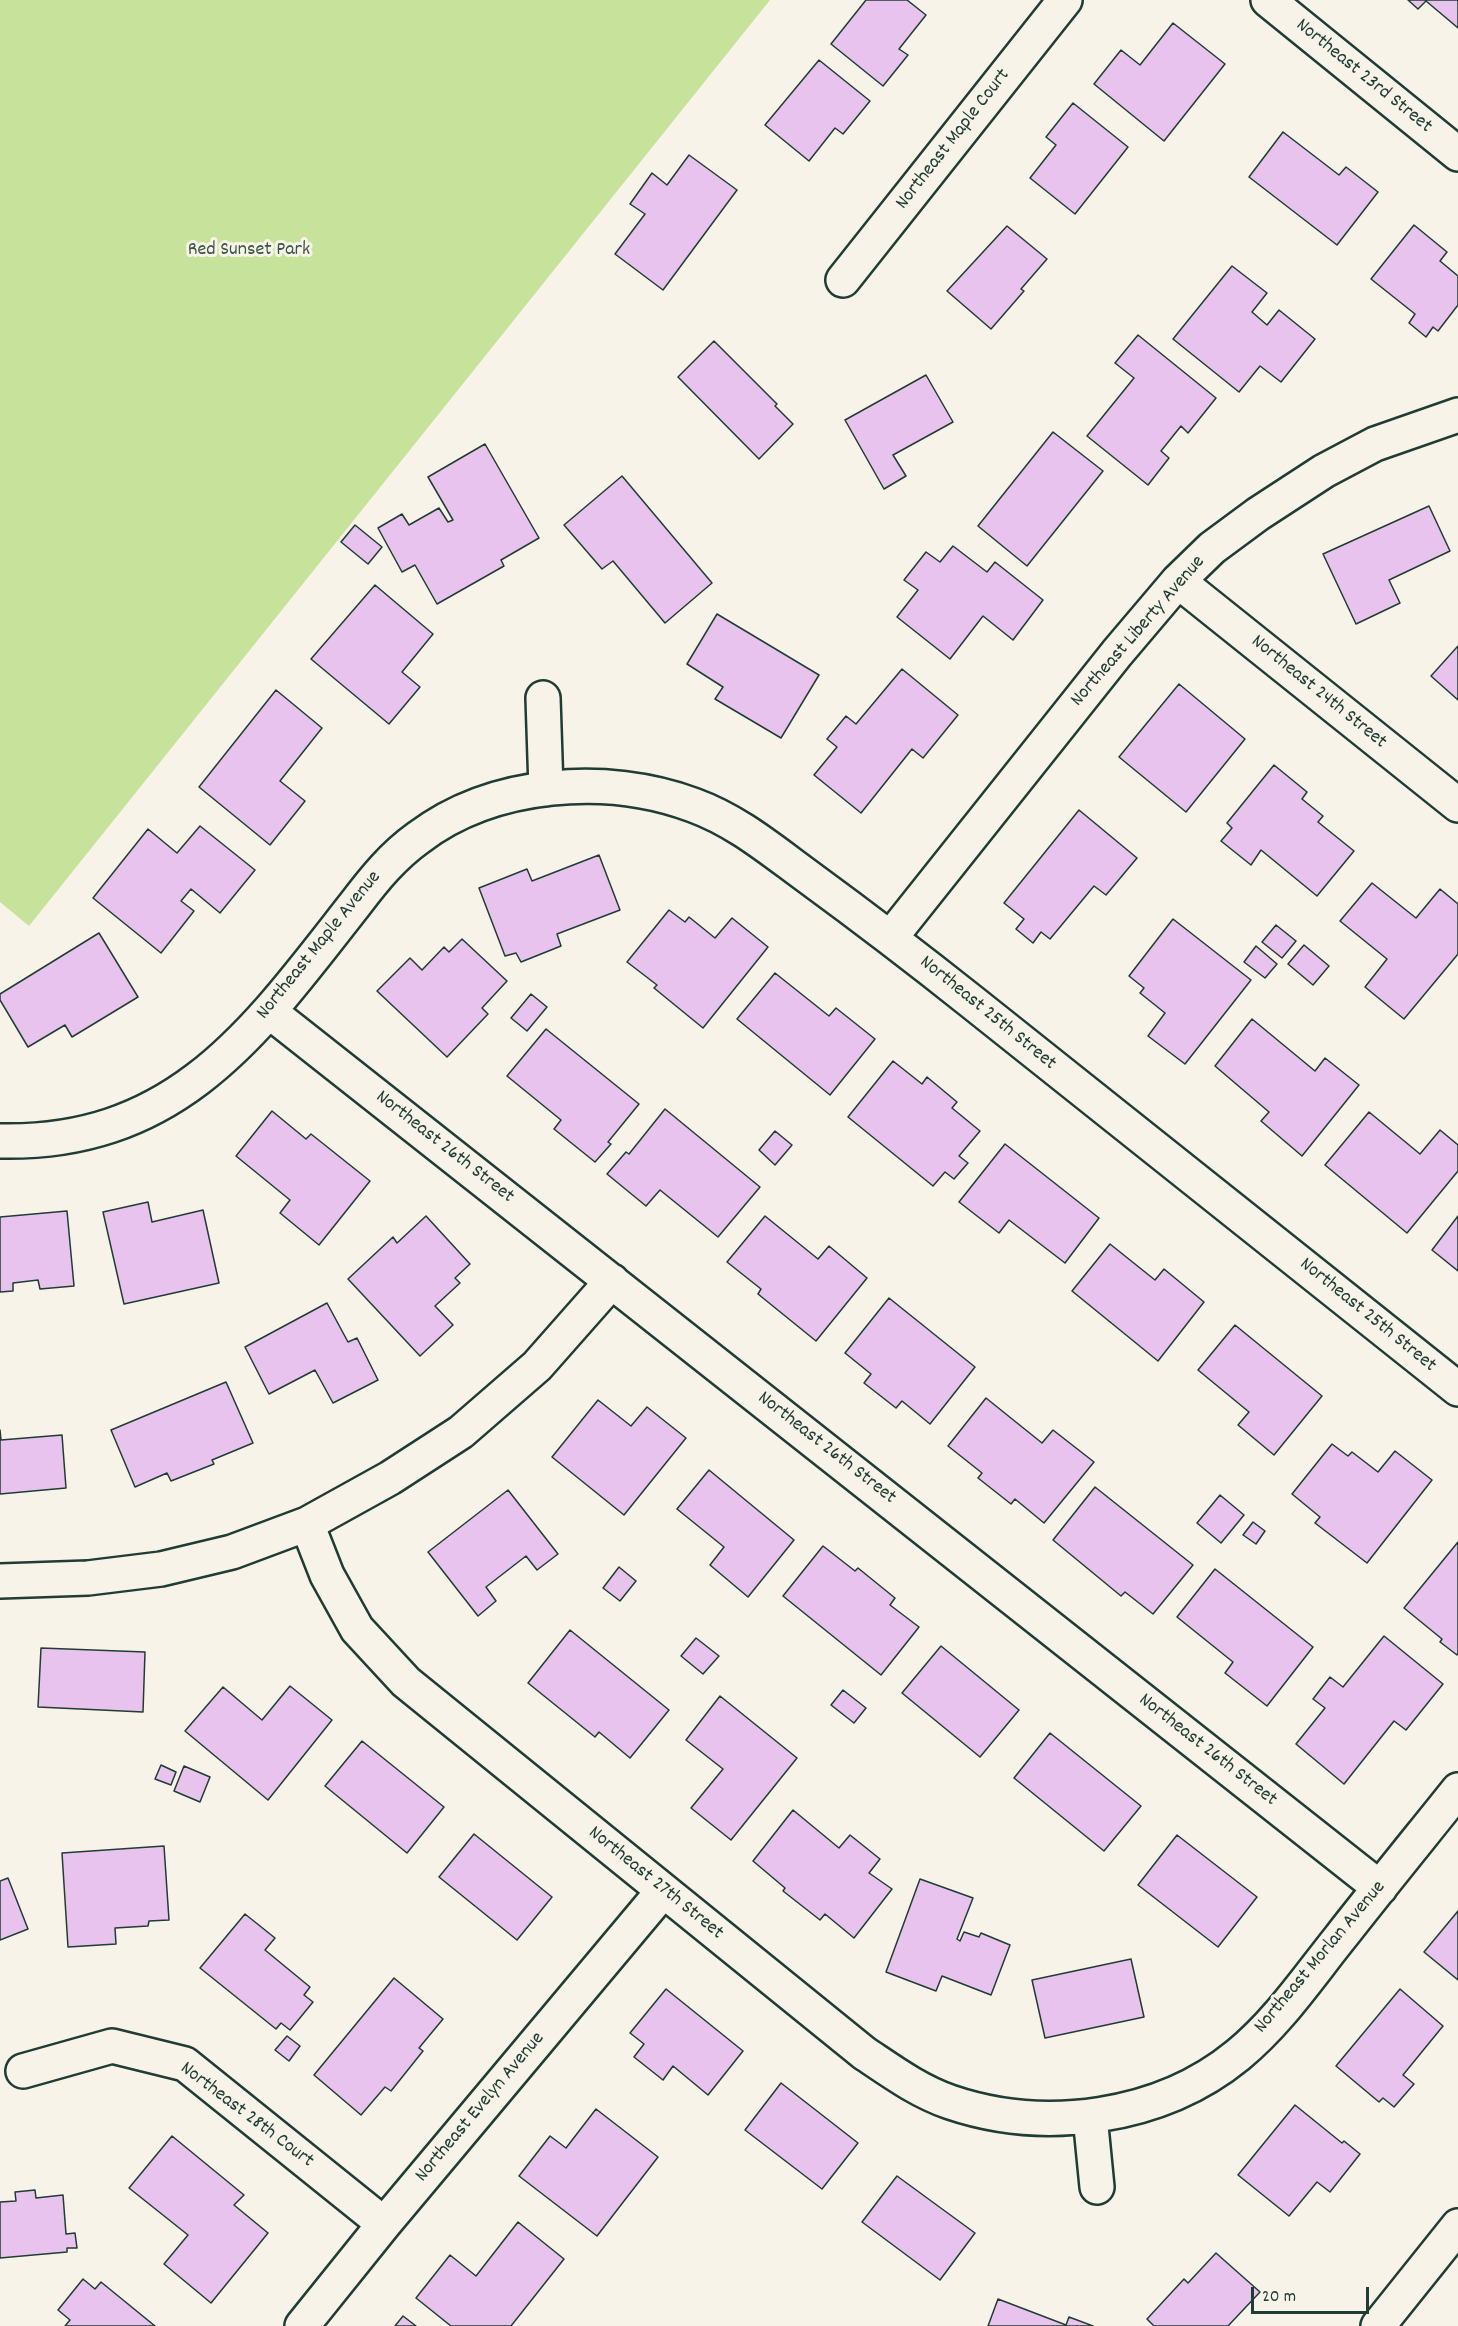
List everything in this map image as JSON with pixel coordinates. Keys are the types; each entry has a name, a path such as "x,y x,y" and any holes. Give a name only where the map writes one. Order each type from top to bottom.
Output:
{"street":[{"name":"Northeast Maple Court","path":"843,280 1065,0"},
{"name":"Northeast 23rd Street","path":"1268,0 1458,154"},
{"name":"Northeast Liberty Avenue","path":"891,937 1117,653 1178,581 1212,548 1258,514 1324,471 1375,444 1458,415"},
{"name":"Northeast 24th Street","path":"1178,581 1458,805"},
{"path":"543,698 546,789"},
{"name":"Northeast 25th Street","path":"546,789 597,787 636,790 692,804 735,823 891,937 1458,1389"},
{"name":"Northeast Maple Avenue","path":"0,1141 32,1142 79,1135 124,1122 167,1101 206,1075 270,1012 385,866 420,836 459,813 502,797 546,789"},
{"name":"Northeast 26th Street","path":"270,1012 1380,1888"},
{"path":"0,1581 88,1578 161,1569 232,1552 307,1524 390,1478 461,1432 537,1366 612,1281"},
{"name":"Northeast 27th Street","path":"307,1524 327,1575 357,1629 406,1682 864,2053 904,2080 949,2102 996,2114 1045,2119 1090,2116"},
{"name":"Northeast Morlan Avenue","path":"1090,2116 1158,2100 1202,2080 1238,2055 1277,2018 1458,1790"},
{"name":"Northeast Evelyn Avenue","path":"302,2326 384,2224 663,1891"},
{"name":"Northeast 28th Court","path":"22,2071 112,2046 184,2064 384,2224"},
{"path":"1090,2116 1097,2187"},
{"path":"1378,2326 1458,2226"}],"green space":[{"name":"Red Sunset Park","path":"0,0 770,0 29,926 0,902"}],"building":[{"path":"866,0 907,0 926,15 899,49 908,55 883,86 831,44"},
{"path":"1408,0 1458,0 1458,28 1426,1 1418,9"},
{"path":"1173,23 1225,64 1164,141 1094,84 1121,50 1140,65"},
{"path":"819,60 870,101 843,134 835,128 809,161 765,125"},
{"path":"1073,103 1128,147 1075,214 1030,178 1056,145 1046,137"},
{"path":"1283,132 1339,175 1346,167 1378,192 1337,245 1249,177"},
{"path":"689,155 737,190 663,290 615,254 645,214 630,204 652,173 667,185"},
{"path":"1414,225 1447,252 1440,261 1458,276 1458,305 1438,331 1433,327 1426,337 1409,323 1415,314 1371,279"},
{"path":"1007,226 1047,259 1021,289 1024,291 991,329 947,291"},
{"path":"1232,266 1267,293 1252,312 1267,325 1279,310 1315,339 1281,382 1260,366 1239,392 1173,339"},
{"path":"1138,335 1216,398 1188,433 1181,426 1161,451 1169,458 1148,485 1087,436 1134,378 1115,363"},
{"path":"714,341 777,404 775,406 793,424 759,459 678,377"},
{"path":"926,375 953,422 893,455 906,476 884,489 845,420"},
{"path":"1053,432 1103,471 1027,566 978,526"},
{"path":"485,444 539,538 501,560 504,566 437,604 415,565 402,572 378,528 402,514 409,525 439,508 448,522 453,520 428,477"},
{"path":"622,476 712,583 665,623 613,561 602,569 564,525"},
{"path":"1429,506 1450,551 1389,580 1400,603 1356,624 1323,554"},
{"path":"355,525 382,547 368,564 341,542"},
{"path":"953,546 987,572 995,562 1043,600 1013,640 983,616 950,659 897,617 918,590 904,580 926,552 940,562"},
{"path":"375,585 433,634 402,672 420,687 389,724 311,659"},
{"path":"717,614 819,675 781,738 715,699 723,687 687,664"},
{"path":"1458,646 1458,700 1431,676"},
{"path":"902,669 958,715 923,758 912,749 861,813 814,775 837,747 827,739 846,716 856,724"},
{"path":"1179,684 1245,739 1186,812 1119,757"},
{"path":"276,690 322,728 280,781 305,801 270,845 199,787"},
{"path":"1274,765 1307,792 1302,799 1323,816 1318,822 1354,851 1317,896 1261,850 1251,865 1221,841 1232,828 1227,823"},
{"path":"1079,810 1137,858 1106,895 1094,886 1050,939 1041,932 1033,943 1016,929 1024,919 1004,903"},
{"path":"200,826 255,870 220,913 191,889 181,901 194,911 161,953 93,898 148,829 177,853"},
{"path":"599,855 620,910 557,934 561,946 521,962 516,953 505,956 479,888 527,869 532,881"},
{"path":"1372,883 1416,918 1440,889 1458,904 1458,954 1404,1019 1365,987 1387,959 1340,921"},
{"path":"669,910 685,922 689,917 715,938 732,918 768,947 703,1028 654,988 657,985 627,962"},
{"path":"1173,919 1251,980 1185,1064 1148,1036 1165,1013 1140,993 1144,988 1129,976"},
{"path":"1276,925 1296,941 1282,958 1262,942"},
{"path":"99,933 138,997 72,1037 65,1025 28,1047 0,1000 0,994"},
{"path":"462,939 507,981 482,1008 488,1014 447,1057 377,991 410,958 422,970 444,947 449,952"},
{"path":"1304,945 1329,966 1313,985 1288,964"},
{"path":"1256,946 1277,964 1265,978 1244,962"},
{"path":"775,973 829,1016 836,1008 875,1039 830,1095 737,1019"},
{"path":"531,994 547,1007 527,1031 511,1018"},
{"path":"1252,1019 1315,1071 1325,1058 1359,1085 1302,1156 1261,1121 1269,1112 1215,1066"},
{"path":"546,1029 639,1104 608,1142 611,1144 595,1162 554,1129 561,1120 507,1076"},
{"path":"893,1061 922,1084 927,1077 957,1102 952,1108 980,1131 959,1156 968,1163 954,1179 945,1172 933,1186 848,1117"},
{"path":"665,1109 760,1187 718,1237 660,1190 646,1206 607,1174 626,1152 629,1154"},
{"path":"272,1111 306,1139 311,1134 370,1181 319,1245 280,1213 290,1200 236,1156"},
{"path":"1369,1112 1420,1154 1440,1130 1458,1145 1458,1171 1407,1233 1325,1165"},
{"path":"775,1131 792,1145 775,1165 759,1150"},
{"path":"1005,1144 1099,1218 1065,1263 1009,1220 999,1233 959,1202"},
{"path":"148,1202 152,1222 203,1210 219,1283 124,1304 103,1212"},
{"path":"67,1211 74,1286 40,1289 38,1280 13,1283 13,1291 0,1292 0,1217"},
{"path":"426,1216 470,1264 455,1278 460,1283 435,1306 453,1325 420,1356 348,1279 393,1237 397,1243"},
{"path":"765,1216 818,1259 829,1246 867,1278 816,1341 758,1294 761,1289 727,1262"},
{"path":"1458,1216 1458,1271 1432,1250"},
{"path":"1110,1244 1155,1280 1164,1269 1204,1302 1158,1361 1072,1291"},
{"path":"889,1298 975,1367 930,1424 902,1401 896,1408 864,1383 871,1374 845,1353"},
{"path":"327,1303 348,1342 357,1338 378,1380 333,1403 315,1370 269,1394 245,1347"},
{"path":"1235,1325 1322,1396 1274,1455 1238,1425 1249,1412 1198,1370"},
{"path":"226,1382 253,1443 212,1460 214,1464 171,1481 167,1473 135,1487 111,1430"},
{"path":"986,1398 1042,1443 1053,1430 1094,1462 1044,1523 1015,1499 1011,1504 978,1478 982,1473 948,1446"},
{"path":"598,1400 631,1426 647,1407 686,1438 624,1515 552,1457"},
{"path":"0,1430 1,1440 62,1435 66,1488 0,1494"},
{"path":"1332,1444 1348,1456 1352,1452 1378,1472 1395,1451 1432,1480 1367,1563 1315,1523 1320,1517 1292,1494"},
{"path":"709,1470 794,1540 748,1597 710,1565 724,1547 677,1509"},
{"path":"1095,1487 1193,1565 1153,1614 1125,1592 1121,1596 1053,1540"},
{"path":"508,1490 558,1554 537,1570 526,1556 486,1587 496,1601 478,1616 428,1552"},
{"path":"1220,1495 1244,1515 1221,1543 1197,1523"},
{"path":"1253,1522 1265,1531 1256,1544 1243,1535"},
{"path":"1458,1542 1457,1655 1440,1642 1442,1639 1404,1608"},
{"path":"823,1546 855,1571 858,1568 895,1598 890,1605 919,1627 881,1675 783,1596"},
{"path":"619,1567 636,1581 620,1601 603,1588"},
{"path":"1215,1569 1313,1647 1267,1706 1225,1673 1233,1662 1177,1617"},
{"path":"570,1630 669,1710 630,1758 599,1732 595,1737 528,1683"},
{"path":"1384,1636 1443,1684 1406,1730 1394,1721 1344,1784 1296,1744 1325,1708 1313,1699 1330,1677 1343,1687"},
{"path":"696,1638 719,1656 703,1674 681,1656"},
{"path":"941,1646 1019,1710 980,1757 902,1693"},
{"path":"41,1648 145,1652 143,1712 38,1707"},
{"path":"290,1686 332,1720 268,1800 185,1731 223,1687 262,1720"},
{"path":"843,1690 866,1708 854,1723 831,1705"},
{"path":"720,1696 797,1758 731,1840 691,1808 723,1769 686,1740"},
{"path":"1050,1733 1141,1806 1104,1851 1014,1778"},
{"path":"362,1741 444,1807 407,1853 325,1786"},
{"path":"161,1765 176,1772 171,1785 155,1779"},
{"path":"184,1766 210,1777 200,1802 174,1791"},
{"path":"793,1810 839,1848 850,1835 880,1859 869,1873 892,1889 854,1938 825,1914 820,1920 783,1891 785,1888 753,1861"},
{"path":"474,1834 552,1897 517,1940 439,1877"},
{"path":"1177,1835 1257,1897 1218,1947 1138,1885"},
{"path":"164,1846 169,1920 149,1921 148,1926 115,1928 116,1944 68,1947 62,1853"},
{"path":"8,1878 28,1929 0,1940 0,1881"},
{"path":"920,1879 973,1898 957,1939 960,1941 964,1932 979,1937 981,1933 1010,1945 991,1995 942,1976 936,1991 886,1972"},
{"path":"1458,1911 1458,1980 1424,1952"},
{"path":"245,1914 275,1938 265,1950 310,1987 304,1995 313,2002 290,2030 281,2023 276,2029 200,1968"},
{"path":"1131,1959 1144,2017 1045,2038 1032,1980"},
{"path":"394,1978 443,2019 419,2048 423,2051 391,2091 385,2087 361,2115 314,2075"},
{"path":"666,1989 743,2051 708,2095 673,2066 663,2080 634,2057 644,2044 630,2033"},
{"path":"1400,1989 1443,2026 1403,2075 1414,2084 1394,2107 1383,2098 1379,2102 1336,2066"},
{"path":"287,2036 300,2046 289,2061 275,2050"},
{"path":"781,2083 858,2143 822,2189 745,2130"},
{"path":"1295,2105 1342,2143 1344,2141 1360,2154 1330,2192 1317,2182 1289,2216 1238,2175"},
{"path":"596,2109 658,2157 597,2236 519,2176 550,2136 566,2148"},
{"path":"172,2136 244,2195 234,2205 268,2233 211,2303 164,2264 188,2235 129,2188"},
{"path":"897,2176 975,2233 940,2280 862,2222"},
{"path":"35,2190 36,2198 63,2195 66,2234 75,2233 77,2248 67,2248 67,2252 0,2258 0,2202 16,2201 15,2192"},
{"path":"518,2222 564,2259 511,2326 451,2326 416,2298 450,2255 476,2276"},
{"path":"1216,2253 1260,2292 1228,2326 1154,2326 1147,2319 1184,2279 1188,2283"},
{"path":"83,2279 95,2289 101,2282 155,2326 65,2326 70,2320 58,2310"},
{"path":"998,2299 1066,2325 1069,2317 1093,2326 988,2326"},
{"path":"403,2316 416,2326 395,2326"}]}
